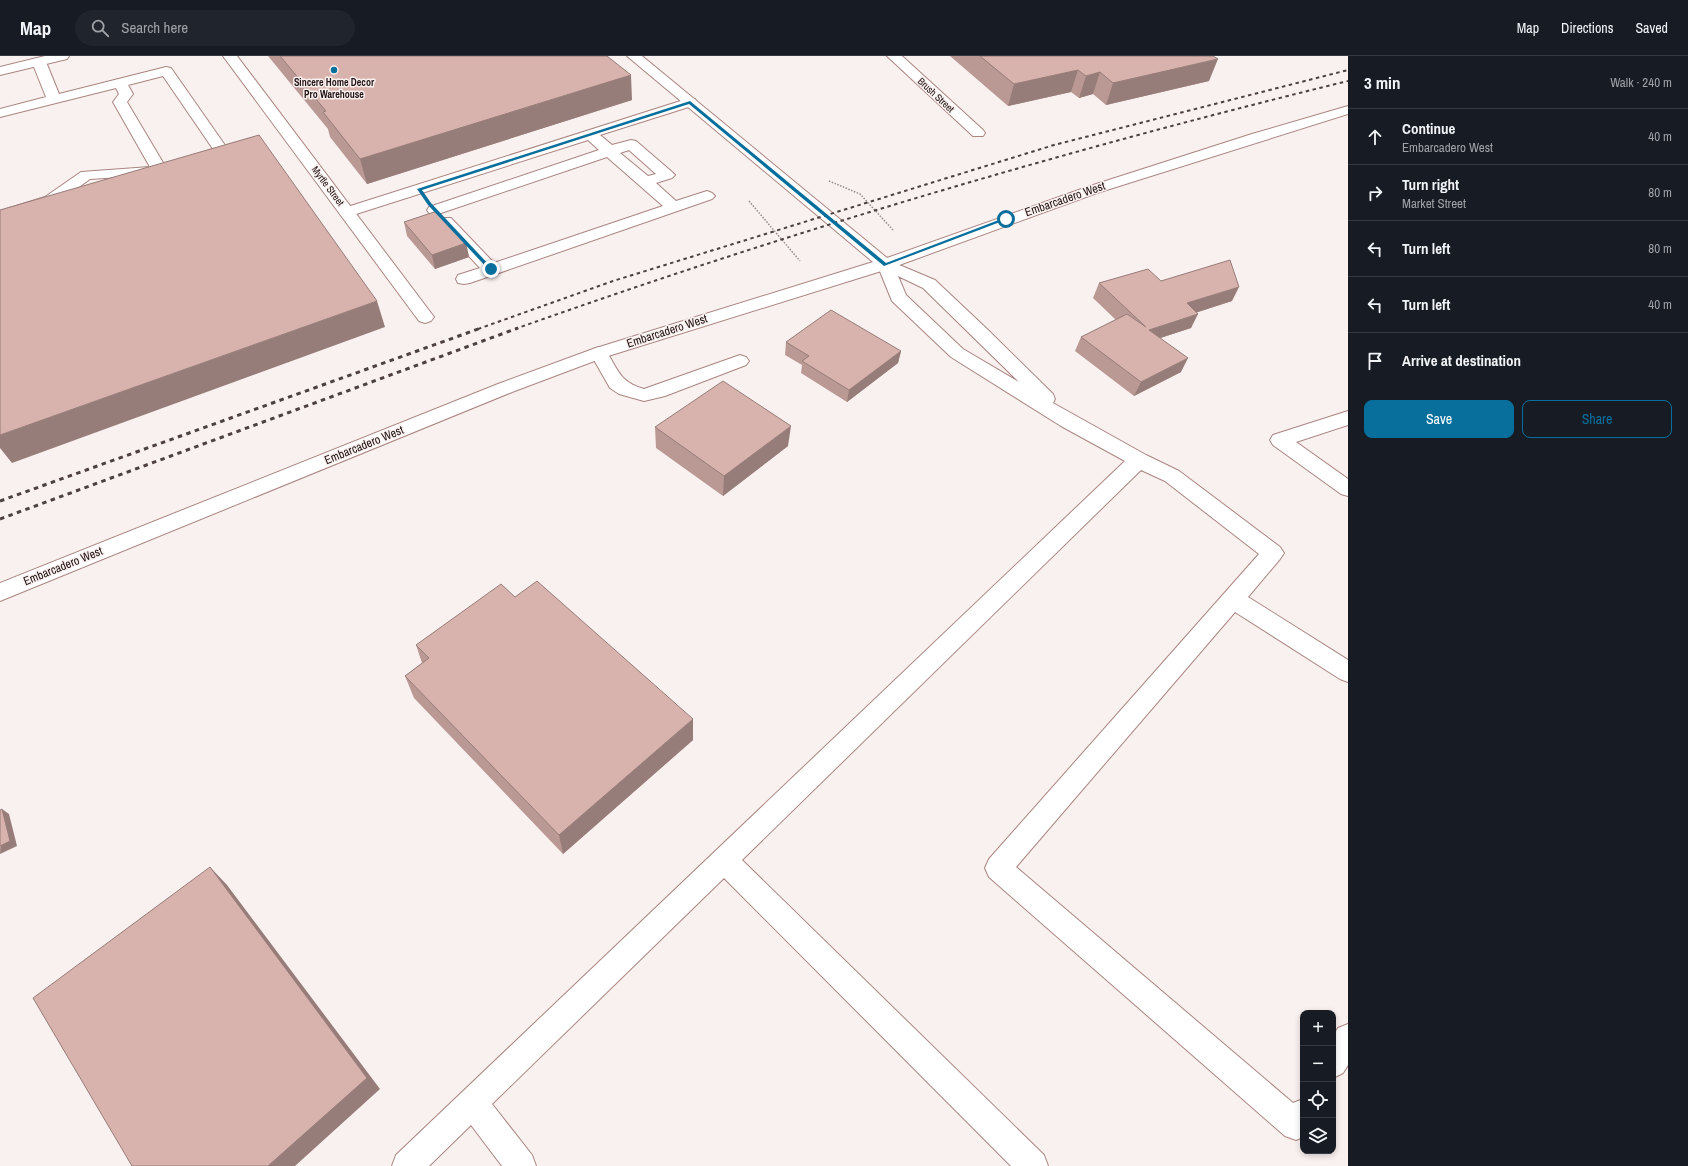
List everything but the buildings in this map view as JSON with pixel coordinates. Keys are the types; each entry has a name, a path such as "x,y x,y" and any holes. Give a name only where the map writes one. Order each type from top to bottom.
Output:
{"street":[{"path":"0,71 62,56"},
{"name":"Myrtle Street","path":"230,56 425,317"},
{"path":"634,56 885,264 929,284 1014,365 1068,422"},
{"name":"Brush Street","path":"894,56 978,133"},
{"path":"39,62 54,98"},
{"path":"0,113 54,98 166,71 222,151 174,166 86,175 51,200 0,216"},
{"path":"120,82 126,94 120,102 174,166"},
{"path":"347,212 690,102"},
{"name":"Embarcadero West","path":"0,592 498,391 599,353 885,264 1006,219 1092,190 1257,137 1348,110"},
{"path":"590,134 674,207"},
{"path":"435,210 631,144 667,175 645,182"},
{"path":"419,189 435,210 491,269"},
{"path":"464,279 707,196"},
{"path":"885,264 898,297 957,353 1068,422 1172,476 1273,553 998,868 1296,1125 1300,1118"},
{"path":"599,353 617,384 626,390 644,395 658,392 740,362"},
{"path":"1348,418 1280,440 1348,489"},
{"path":"407,1166 1139,460"},
{"path":"1233,599 1348,672"},
{"path":"724,860 1033,1166"},
{"path":"1336,1058 1348,1038"},
{"path":"473,1103 522,1166"}],"path":[{"path":"825,180 860,194 893,230"},
{"path":"749,201 800,261"}],"railway":[{"path":"478,329 613,281 1054,145 1348,70"},
{"path":"515,329 721,259 928,194 1137,135 1348,81"},
{"path":"0,501 481,328"},
{"path":"0,519 518,328"}],"place":[{"name":"Sincere Home Decor Pro Warehouse","path":"334,70"}],"route":[{"path":"491,269 430,204 419,189 690,102 885,264 1006,219"}]}
